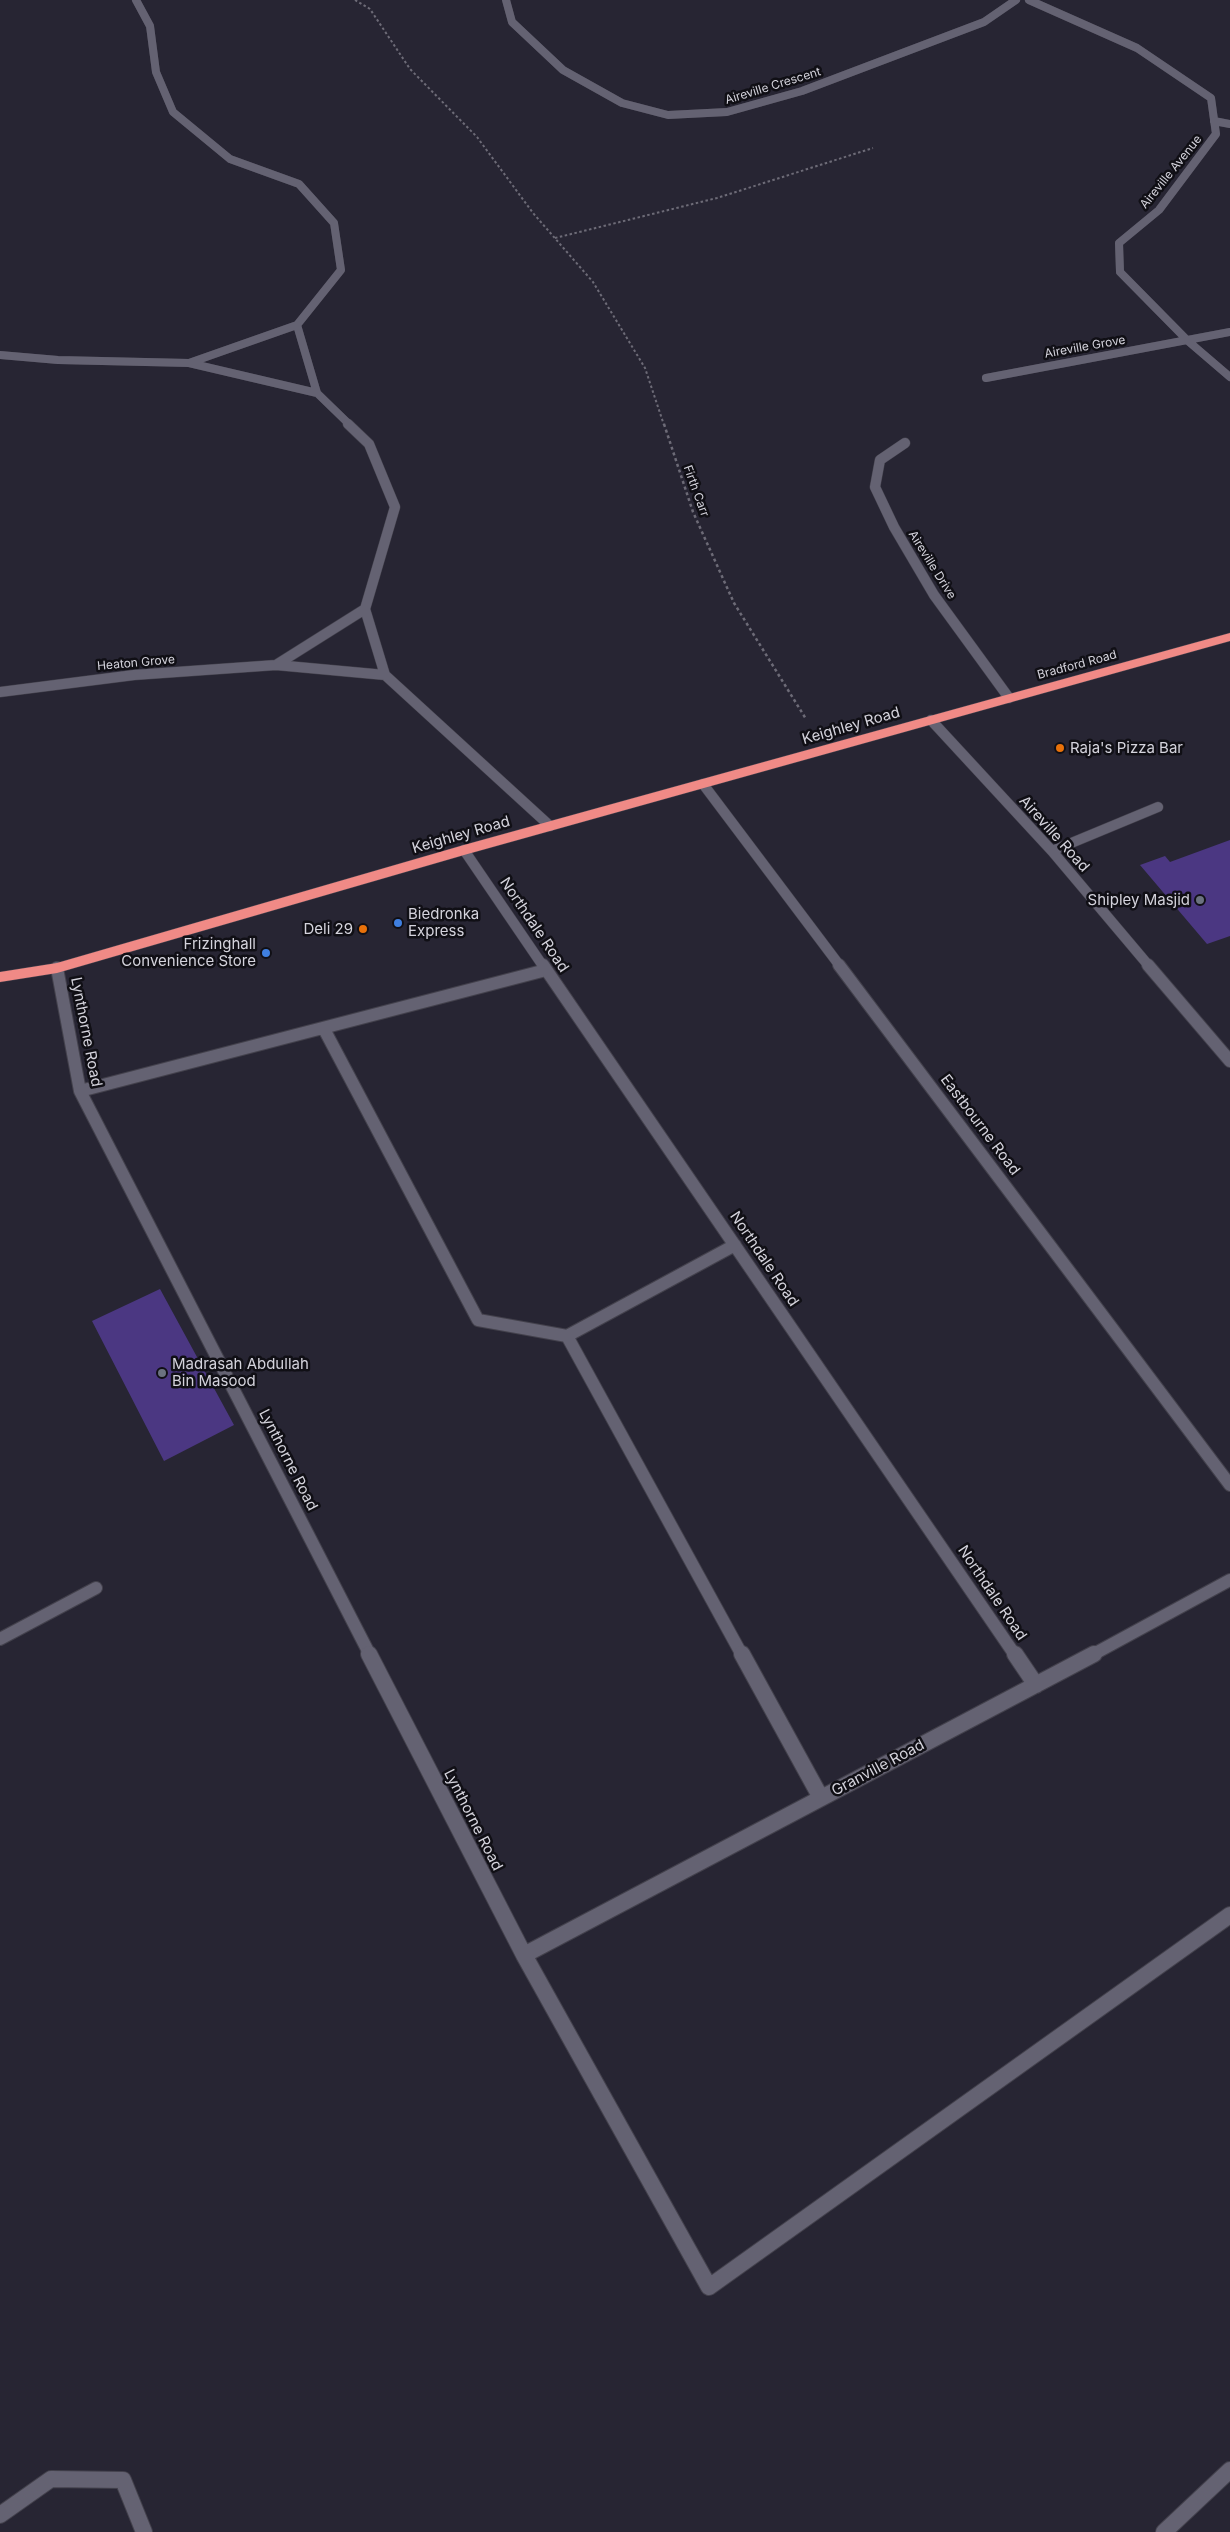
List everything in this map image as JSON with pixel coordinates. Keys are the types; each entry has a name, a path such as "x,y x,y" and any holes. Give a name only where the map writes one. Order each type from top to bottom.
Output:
{"highway":[{"name":"Bradford Road","path":"931,720 1230,637"},
{"name":"Keighley Road","path":"0,977 57,968 464,850 931,720"}],"street":[{"path":"136,0 150,26 156,72 173,112 230,159 300,184 334,223 341,270 297,325 189,363"},
{"name":"Aireville Crescent","path":"506,0 512,22 563,70 622,103 668,115 727,112 802,91 984,22 1016,0"},
{"name":"Aireville Avenue","path":"1029,0 1137,48 1212,98 1216,134 1159,210 1119,244 1120,272 1188,341 1230,378"},
{"path":"1214,120 1230,124"},
{"path":"297,325 317,393 369,444 395,507 366,609 385,675 550,826"},
{"name":"Aireville Grove","path":"986,378 1230,332"},
{"path":"0,355 58,360 189,363 317,393"},
{"name":"Aireville Drive","path":"905,443 880,460 875,487 894,527 934,595 1009,698"},
{"name":"Heaton Grove","path":"276,666 366,609"},
{"name":"Heaton Grove","path":"0,692 134,675 276,666 385,675"},
{"name":"Aireville Road","path":"931,720 1052,851 1230,1061"},
{"name":"Eastbourne Road","path":"703,784 1230,1485"},
{"path":"1052,851 1158,808"},
{"name":"Northdale Road","path":"464,850 1036,1685"},
{"name":"Lynthorne Road","path":"57,968 80,1091 524,1955 709,2287 1230,1915"},
{"path":"80,1091 546,970"},
{"path":"324,1028 478,1320 567,1336 734,1245"},
{"path":"567,1336 821,1798"},
{"name":"Granville Road","path":"524,1955 1036,1685 1230,1580"},
{"path":"0,1639 96,1588"},
{"path":"1164,2532 1230,2470"},
{"path":"0,2515 51,2479 123,2480 144,2532"}],"path":[{"name":"Firth Carr","path":"355,0 370,9 410,69 476,137 533,213 593,282 644,368 693,512 734,603 826,750"},
{"path":"555,238 717,198 873,148"}],"building":[{"name":"Shipley Masjid","path":"1230,840 1230,936 1207,944 1140,865 1165,856 1170,862"},
{"name":"Madrasah Abdullah Bin Masood","path":"160,1289 234,1425 164,1461 92,1321"}],"place":[{"name":"Raja's Pizza Bar","path":"1060,748"},
{"name":"Shipley Masjid","path":"1200,900"},
{"name":"Biedronka Express","path":"398,923"},
{"name":"Deli 29","path":"363,929"},
{"name":"Frizinghall Convenience Store","path":"266,953"},
{"name":"Madrasah Abdullah Bin Masood","path":"162,1373"}]}
